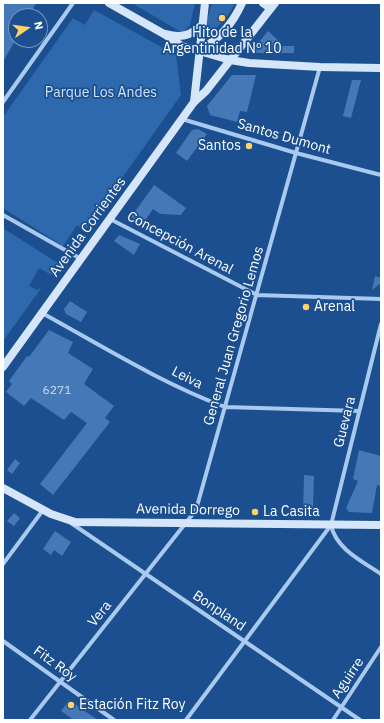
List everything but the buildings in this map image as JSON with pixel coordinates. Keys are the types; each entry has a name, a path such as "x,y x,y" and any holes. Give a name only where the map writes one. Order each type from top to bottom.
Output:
{"main road":[{"path":"108,3 164,34 182,46 230,60 249,63 320,67 381,68"},
{"path":"194,102 198,51 205,3"},
{"path":"198,51 224,32 234,20 242,3"},
{"path":"263,3 272,6"},
{"name":"Avenida Corrientes","path":"3,367 194,102 206,91 272,6"},
{"path":"164,34 183,36 190,34 201,26"},
{"name":"Avenida Dorrego","path":"3,488 43,510 66,520 83,522 381,525"}],"street":[{"path":"3,102 73,3"},
{"name":"General Juan Gregorio Lemos","path":"188,522 196,510 320,67"},
{"name":"Santos Dumont","path":"182,119 296,153 381,175"},
{"path":"3,215 81,260"},
{"name":"Concepción Arenal","path":"110,218 257,295 381,299"},
{"name":"Leiva","path":"42,313 124,359 205,399 225,407 359,411"},
{"name":"Guevara","path":"331,525 381,324"},
{"path":"3,564 43,510"},
{"name":"Bonpland","path":"66,520 360,720"},
{"name":"Vera","path":"30,720 188,522"},
{"path":"331,525 336,540 381,574"},
{"path":"186,720 331,525"},
{"name":"Fitz Roy","path":"3,641 114,720"},
{"name":"Aguirre","path":"333,720 381,647"}],"green space":[{"path":"132,3 195,3 190,25 183,32"},
{"path":"212,3 235,3 230,13 223,21 207,34 206,23"},
{"name":"Parque Los Andes","path":"94,10 176,55 181,95 85,230 77,225 63,246 3,208 3,117 73,18 85,25"},
{"path":"3,228 59,264 51,275 39,268 29,286 37,290 42,287 3,341"}],"place":[{"name":"Hito de la Argentinidad Nº 10","path":"222,18"},
{"name":"Santos","path":"249,146"},
{"name":"Arenal","path":"306,307"},
{"name":"La Casita","path":"255,512"},
{"name":"Estación Fitz Roy","path":"71,705"}]}
